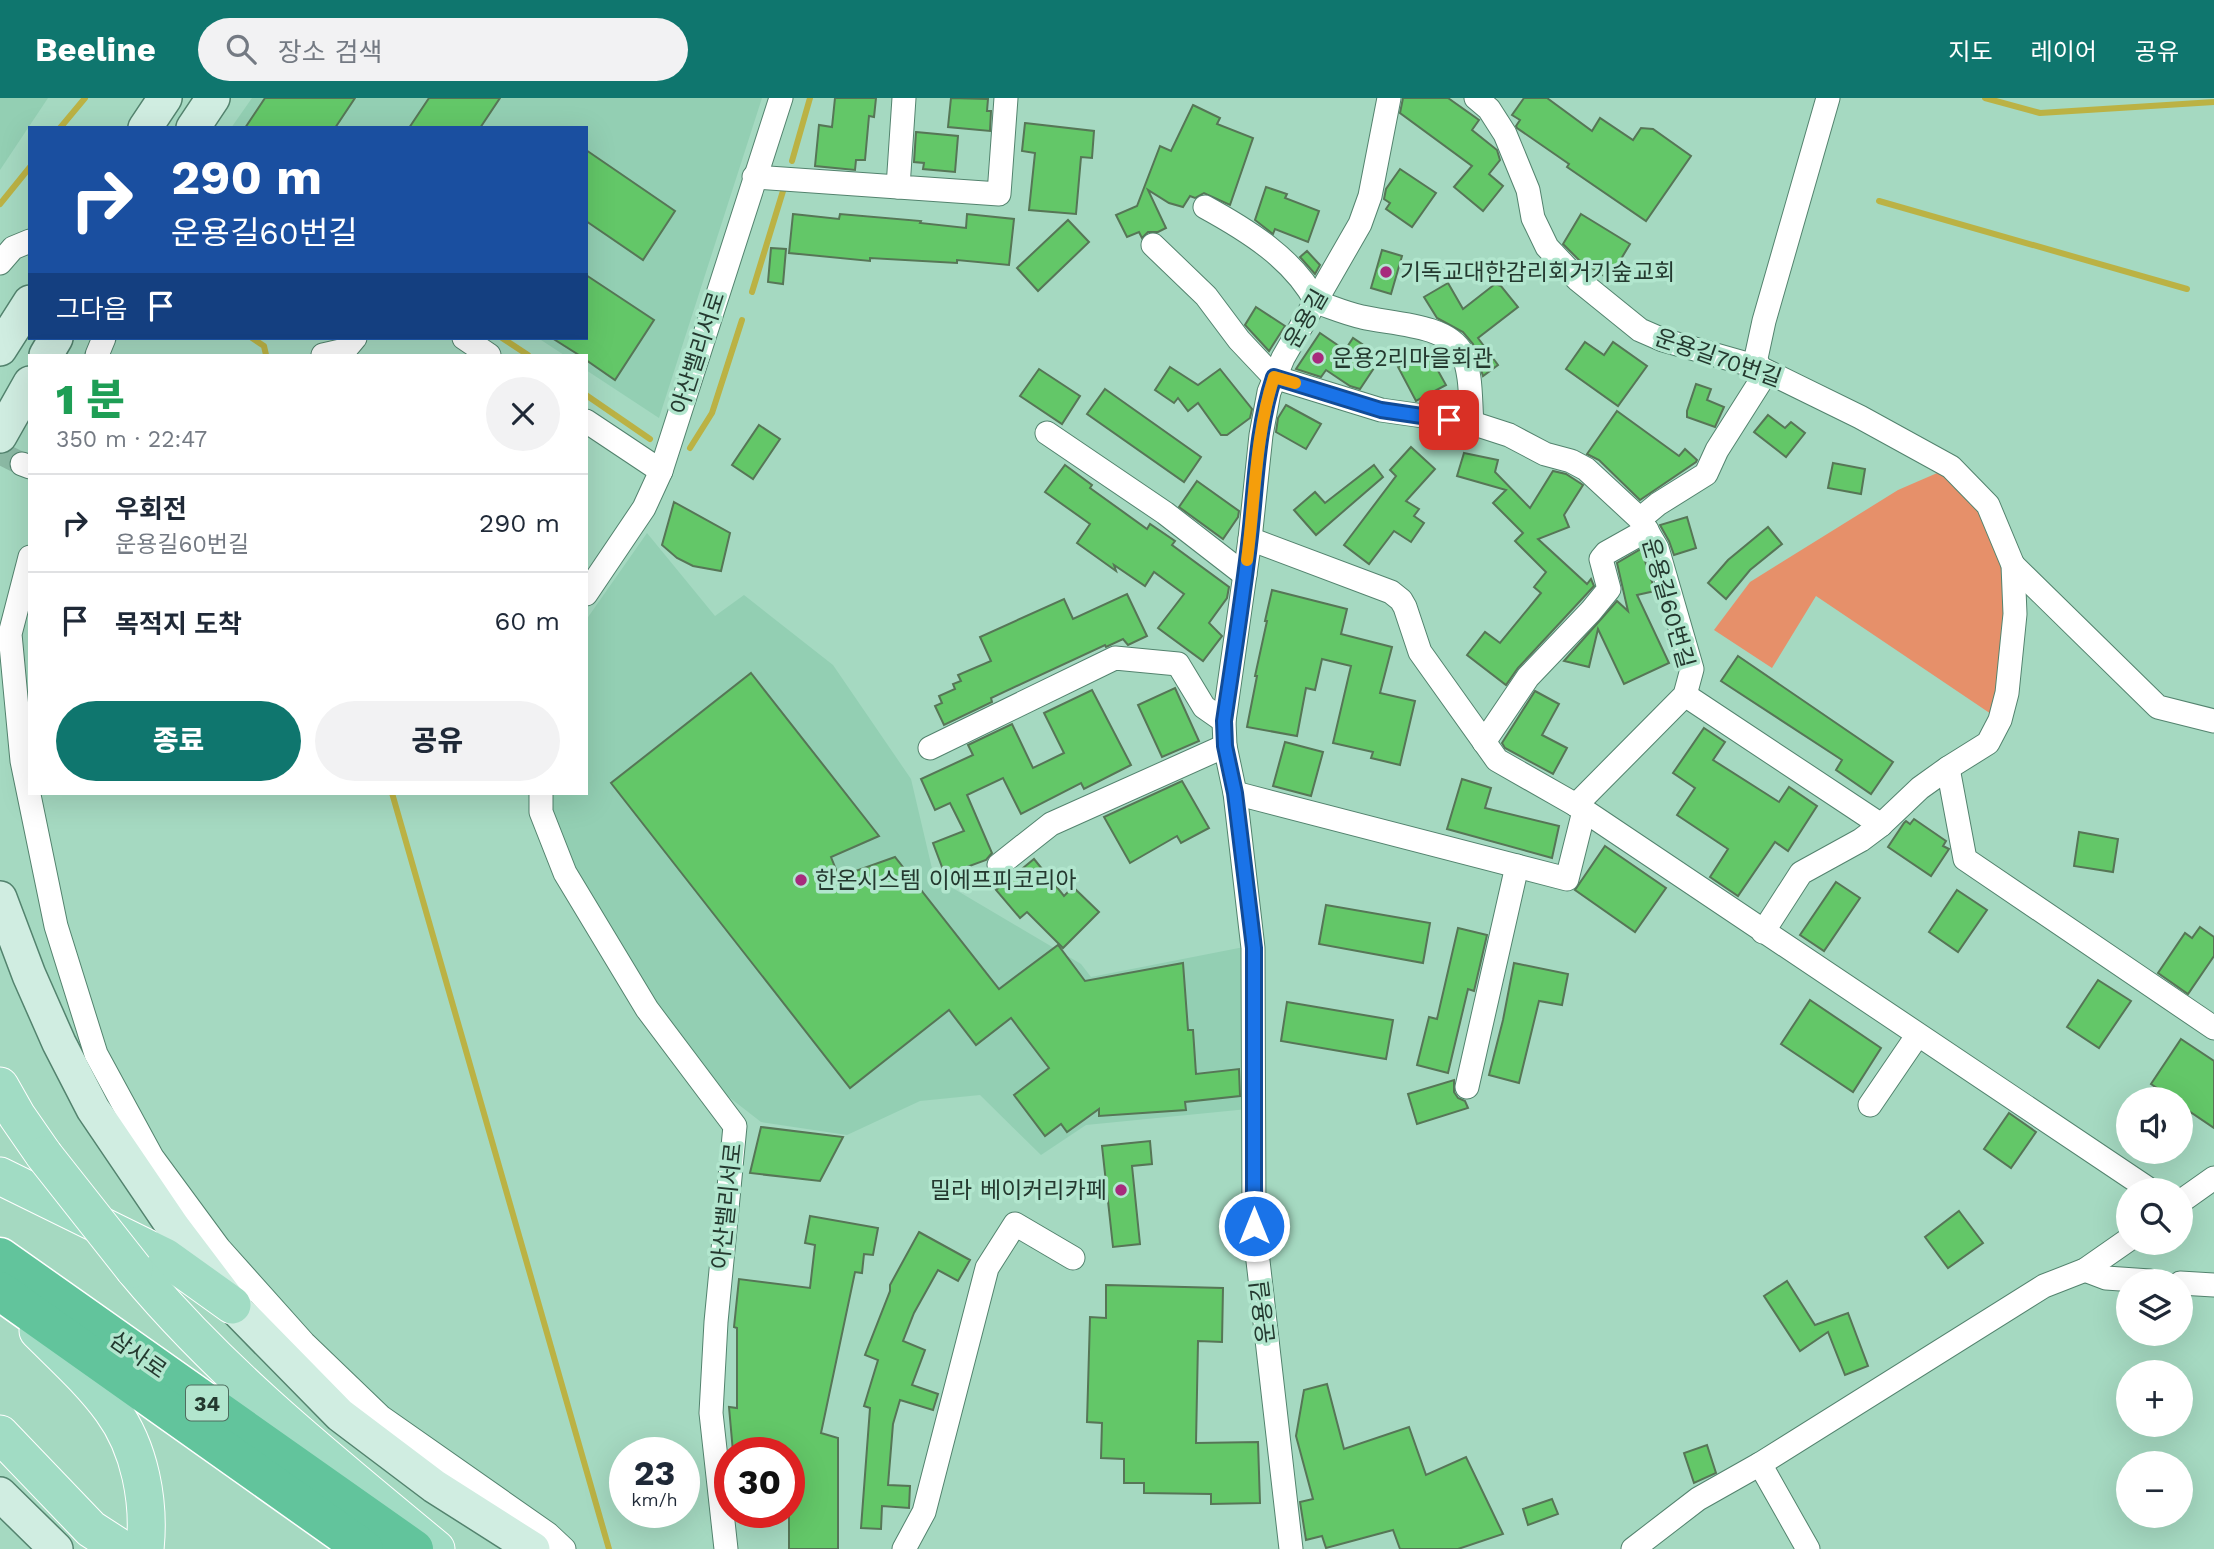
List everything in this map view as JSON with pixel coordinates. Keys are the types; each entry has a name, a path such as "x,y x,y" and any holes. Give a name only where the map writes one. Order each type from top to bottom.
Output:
{"highway":[{"name":"삼사로","path":"0,1257 414,1549"},
{"name":"삼사로","path":"0,1292 364,1549"}],"main road":[{"path":"0,1086 44,1155 134,1269 188,1331 256,1397 436,1549"},
{"path":"0,1176 165,1257 232,1305"},
{"path":"0,1292 99,1394 124,1428 142,1482 146,1533"},
{"path":"0,1434 91,1528 122,1549"}],"street":[{"path":"146,126 165,98"},
{"path":"193,126 213,98"},
{"name":"아산밸리서로","path":"588,591 643,508 661,471 781,98"},
{"path":"898,187 904,98"},
{"path":"754,177 999,194 1006,98"},
{"name":"운용길","path":"1291,1549 1254,1226 1254,948 1235,793 1225,746 1224,721 1250,539 1261,435 1274,377 1360,224 1370,196 1389,98"},
{"name":"운용길70번길","path":"1476,98 1489,109 1505,134 1525,183 1533,218 1547,247 1577,279 1640,330 1663,340 1758,368 1860,417 1951,467 1988,505 2013,565"},
{"path":"1484,742 1528,677 1609,589 1601,559 1644,525 1658,504 1706,474 1717,450 1762,379 1756,358 1764,321 1828,98"},
{"path":"1205,207 1240,226 1278,256 1306,283 1316,302 1360,317 1448,337 1461,351 1466,365 1472,423"},
{"path":"0,263 13,248 28,242"},
{"name":"운용길60번길","path":"1153,245 1206,296 1239,340 1274,377 1381,410 1472,423 1508,435 1545,454 1571,461 1586,470 1644,525 1657,548 1692,669 1685,695 1580,808"},
{"path":"0,349 28,305"},
{"path":"327,354 345,350 353,340"},
{"path":"467,340 488,354"},
{"path":"0,436 28,387"},
{"path":"588,422 661,471"},
{"path":"1047,433 1165,513 1245,575"},
{"path":"1250,539 1391,592 1401,600 1420,652 1497,760 1580,808 2132,1178"},
{"path":"28,565 10,634 22,761 28,790"},
{"path":"2013,565 2158,707 2214,721"},
{"path":"1763,932 1801,873 1861,840 1920,788 1988,743 2000,720 2007,693 2015,614 2013,565"},
{"path":"930,748 1115,658 1178,664 1204,707 1224,721"},
{"path":"1685,695 1881,825"},
{"path":"999,865 1051,824 1225,746"},
{"path":"1948,768 1965,859 2214,1028"},
{"path":"1235,793 1567,879 1580,808"},
{"path":"29,795 56,926 96,1054 160,1167 219,1248 304,1343 381,1417 548,1534 564,1549"},
{"name":"아산밸리서로","path":"541,795 541,812 565,873 647,1009 734,1126 716,1322 711,1413 726,1549"},
{"path":"1467,1087 1517,866"},
{"path":"0,898 29,975 59,1043 93,1109 173,1227 232,1305 340,1415 434,1486 533,1549"},
{"path":"1870,1105 1917,1035"},
{"path":"2193,1193 2214,1178"},
{"path":"904,1549 924,1512 986,1268 1015,1224 1073,1258"},
{"path":"1633,1549 1698,1499 1760,1464 2044,1286 2085,1270 2116,1248"},
{"path":"2085,1270 2116,1279"},
{"path":"2193,1284 2214,1285"},
{"path":"1760,1464 1808,1549"},
{"path":"0,1494 56,1549"}],"shaded area":[{"path":"0,98 48,98 28,126 0,170"},
{"path":"252,98 762,98 659,418 588,371 588,354 562,354 541,340 588,340 588,126 232,126"},
{"path":"1951,467 2013,565 2000,720 1816,596 1772,668 1714,630 1750,582 1898,490"},
{"path":"647,533 715,616 744,595 833,665 911,779 934,877 1081,964 1091,977 1244,947 1248,1109 1086,1125 1041,1155 980,1095 920,1101 847,1135 761,1122 725,1094 680,1039 589,895 553,819 552,795 588,795 588,617"}],"building":[{"path":"265,98 355,98 336,126 246,126"},
{"path":"429,98 500,98 481,126 410,126"},
{"path":"835,98 876,98 874,117 869,116 865,160 856,160 855,170 815,166 819,125 832,127"},
{"path":"951,98 988,99 987,111 991,111 990,131 948,127"},
{"path":"1403,98 1448,98 1479,120 1472,130 1497,150 1500,160 1489,174 1503,186 1483,211 1454,187 1472,166 1400,113"},
{"path":"1524,98 1547,98 1592,131 1600,118 1633,140 1641,128 1653,129 1691,156 1646,221 1567,167 1569,164 1517,128 1520,120 1512,115"},
{"path":"1193,105 1220,118 1217,124 1253,138 1230,205 1204,193 1195,198 1190,196 1183,207 1169,203 1148,190 1166,228 1158,232 1148,232 1142,238 1139,232 1127,237 1116,215 1137,206 1160,146 1171,151"},
{"path":"1025,123 1094,131 1092,158 1081,157 1076,214 1029,210 1035,153 1022,151"},
{"path":"916,132 958,136 955,172 923,169 924,163 914,162"},
{"path":"588,151 675,211 643,260 588,222"},
{"path":"1400,169 1436,193 1412,227 1386,209 1390,203 1384,199 1386,189"},
{"path":"1266,187 1287,194 1285,198 1319,211 1308,242 1275,229 1273,234 1255,220"},
{"path":"793,214 839,219 840,214 966,228 967,214 1014,219 1009,265 957,260 957,263 870,258 870,261 789,253"},
{"path":"1581,214 1630,244 1609,279 1579,260 1563,244"},
{"path":"1068,220 1089,242 1038,291 1017,268"},
{"path":"771,248 786,249 783,284 768,282"},
{"name":"기독교대한감리회거기숲교회","path":"1382,250 1402,256 1391,294 1371,288"},
{"path":"1307,251 1320,265 1315,274 1300,257"},
{"path":"588,276 654,320 615,380 588,361 588,354 577,354 555,340 588,340"},
{"path":"1448,283 1463,309 1495,284 1501,286 1518,307 1478,338 1498,365 1483,376 1473,344 1463,332 1437,318 1424,297"},
{"path":"1256,307 1285,326 1269,351 1245,325"},
{"path":"1320,333 1345,350 1353,338 1371,350 1364,361 1374,368 1360,389 1350,386 1326,370 1321,377 1296,369"},
{"path":"1585,342 1604,355 1613,342 1647,366 1618,406 1566,369"},
{"path":"1427,351 1446,385 1416,401 1398,367"},
{"path":"1170,367 1198,385 1220,369 1252,409 1250,418 1227,435 1221,435 1198,403 1188,411 1178,398 1174,403 1155,390"},
{"path":"1039,369 1080,396 1062,424 1020,396"},
{"path":"1696,384 1711,389 1707,400 1724,407 1715,427 1687,417"},
{"path":"1105,389 1201,457 1184,482 1087,414"},
{"path":"1286,405 1321,424 1306,449 1276,432 1278,418"},
{"path":"1617,411 1679,456 1685,449 1696,462 1640,500 1599,460 1587,454"},
{"path":"1768,415 1785,428 1791,422 1805,433 1786,457 1754,432"},
{"path":"759,425 780,439 753,479 732,465"},
{"path":"1411,447 1435,469 1406,501 1419,509 1414,516 1424,523 1411,542 1394,531 1369,564 1344,545 1396,476 1390,470"},
{"path":"1464,453 1498,460 1495,472 1530,508 1553,471 1566,474 1583,485 1564,515 1569,527 1538,539 1587,584 1591,579 1594,586 1518,668 1506,685 1467,655 1485,632 1500,643 1541,593 1534,587 1546,572 1515,541 1523,533 1493,503 1506,490 1457,476"},
{"path":"1833,463 1865,469 1861,494 1828,488"},
{"path":"1065,465 1092,485 1090,488 1147,529 1150,524 1175,541 1172,545 1229,587 1227,598 1209,623 1222,636 1203,661 1158,628 1184,594 1154,572 1145,586 1114,565 1116,571 1077,543 1090,524 1045,492"},
{"path":"1374,465 1383,477 1316,535 1294,510 1315,492 1325,503"},
{"path":"1197,481 1239,511 1238,517 1223,539 1179,507"},
{"path":"674,502 730,533 721,571 693,566 677,558 662,545"},
{"path":"1687,517 1696,548 1674,555 1660,525"},
{"path":"1768,527 1782,544 1750,570 1726,599 1708,583 1728,560"},
{"path":"1641,549 1655,591 1637,595 1669,663 1624,684 1598,629 1589,667 1564,661 1617,601 1628,611 1617,563"},
{"path":"1272,590 1347,609 1341,634 1392,647 1380,693 1415,701 1400,765 1371,758 1373,752 1333,743 1351,666 1322,659 1315,690 1306,688 1297,736 1247,727"},
{"path":"1127,594 1147,636 1128,645 1123,639 1106,647 1105,645 991,698 992,702 944,725 935,706 942,703 939,696 955,689 953,684 961,681 958,675 991,661 980,637 1064,599 1073,619"},
{"path":"1738,656 1893,762 1871,794 1836,770 1842,760 1721,681"},
{"name":"한온시스템 이에프피코리아","path":"751,673 879,836 831,857 839,877 895,857 999,989 1058,945 1085,981 1183,963 1188,1030 1193,1030 1196,1074 1239,1069 1240,1096 1185,1102 1186,1110 1099,1116 1099,1109 1067,1132 1061,1124 1045,1136 1014,1095 1049,1068 1011,1018 976,1045 949,1010 850,1088 611,783"},
{"path":"1175,688 1199,741 1162,757 1138,705"},
{"path":"1092,690 1131,765 1084,789 1081,783 1021,814 1003,778 967,795 992,853 986,860 945,875 933,843 964,831 950,803 935,810 921,779 973,755 968,745 1012,724 1033,768 1064,753 1044,713"},
{"path":"1535,691 1559,704 1542,735 1567,748 1553,774 1505,748 1502,743"},
{"path":"1704,728 1725,742 1713,760 1779,802 1789,787 1817,806 1788,851 1775,842 1738,896 1710,877 1728,849 1677,815 1695,788 1673,773"},
{"path":"1285,742 1323,752 1311,796 1273,786"},
{"path":"1462,779 1491,788 1485,808 1559,826 1552,858 1447,829"},
{"path":"1182,781 1209,828 1181,843 1177,836 1130,863 1104,817"},
{"path":"1914,819 1946,841 1943,846 1949,849 1931,876 1888,847 1904,823 1906,821 1910,824"},
{"path":"2079,832 2118,839 2113,872 2074,866"},
{"path":"1605,846 1666,888 1635,932 1575,890"},
{"path":"1034,859 1064,896 1073,887 1099,912 1063,948 1027,912 1020,918 996,890"},
{"path":"1836,882 1860,898 1824,951 1800,935"},
{"path":"1957,890 1987,910 1958,952 1929,932"},
{"path":"1326,905 1430,923 1423,963 1319,944"},
{"path":"2200,927 2214,937 2214,956 2188,994 2158,973 2185,933 2192,938"},
{"path":"1458,928 1487,935 1474,991 1468,989 1448,1073 1417,1065 1429,1017 1437,1019"},
{"path":"1514,963 1568,974 1562,1005 1539,1001 1519,1083 1489,1075"},
{"path":"2098,980 2131,1001 2099,1048 2067,1027"},
{"path":"1810,1000 1881,1048 1853,1092 1781,1044"},
{"path":"1287,1002 1393,1020 1386,1059 1281,1041"},
{"path":"2181,1039 2214,1061 2214,1128 2193,1114 2193,1087 2155,1087 2151,1084"},
{"path":"1454,1080 1454,1092 1458,1098 1465,1101 1468,1108 1417,1124 1408,1094"},
{"path":"2009,1113 2036,1132 2011,1168 1984,1149"},
{"path":"761,1127 843,1137 820,1181 750,1173"},
{"name":"밀라 베이커리카페","path":"1150,1141 1152,1164 1132,1166 1140,1244 1113,1247 1102,1146"},
{"path":"1959,1211 1983,1243 1948,1268 1925,1237"},
{"path":"810,1216 878,1228 873,1255 864,1254 862,1273 855,1272 821,1433 838,1438 838,1549 789,1549 789,1528 805,1528 805,1437 732,1437 729,1407 737,1408 737,1328 734,1327 739,1279 810,1288 815,1245 805,1243"},
{"path":"919,1232 970,1260 958,1281 938,1270 914,1313 903,1341 925,1350 912,1385 938,1394 933,1410 900,1400 893,1424 888,1485 910,1486 909,1508 882,1506 881,1529 861,1528 870,1408 864,1406 878,1360 865,1355 890,1285"},
{"path":"1787,1281 1815,1325 1848,1313 1868,1366 1845,1375 1828,1332 1800,1351 1764,1296"},
{"path":"1106,1285 1223,1288 1222,1342 1198,1341 1196,1443 1258,1442 1260,1503 1211,1504 1211,1494 1144,1493 1144,1483 1124,1483 1124,1459 1101,1458 1102,1423 1087,1422 1090,1317 1106,1318"},
{"path":"1327,1384 1344,1449 1409,1427 1426,1475 1466,1457 1503,1534 1458,1549 1400,1549 1393,1530 1326,1548 1322,1536 1306,1540 1300,1502 1313,1499 1296,1436 1304,1390"},
{"path":"1707,1445 1716,1473 1694,1483 1684,1453"},
{"path":"1552,1499 1558,1514 1528,1525 1523,1509"}],"waterway":[{"path":"62,126 85,98"},
{"path":"792,161 810,98"},
{"path":"1985,98 2040,113 2214,102"},
{"path":"0,204 28,169"},
{"path":"752,292 783,191"},
{"path":"1879,201 2187,289"},
{"path":"690,448 712,413 742,320"},
{"path":"255,340 264,346 266,354"},
{"path":"505,340 526,354"},
{"path":"588,396 650,439"},
{"path":"393,795 609,1549"}],"tunnel":[{"path":"0,453 22,464"}],"slow traffic":[{"path":"1247,560 1261,435 1269,391 1274,377 1295,383"}],"place":[{"name":"기독교대한감리회거기숲교회","path":"1386,272"},
{"name":"운용2리마을회관","path":"1318,358"},
{"name":"한온시스템 이에프피코리아","path":"801,880"},
{"name":"밀라 베이커리카페","path":"1121,1190"}],"route":[{"path":"1254,1226 1254,948 1235,793 1225,746 1224,721 1269,391 1274,377 1381,410 1449,420"}]}
